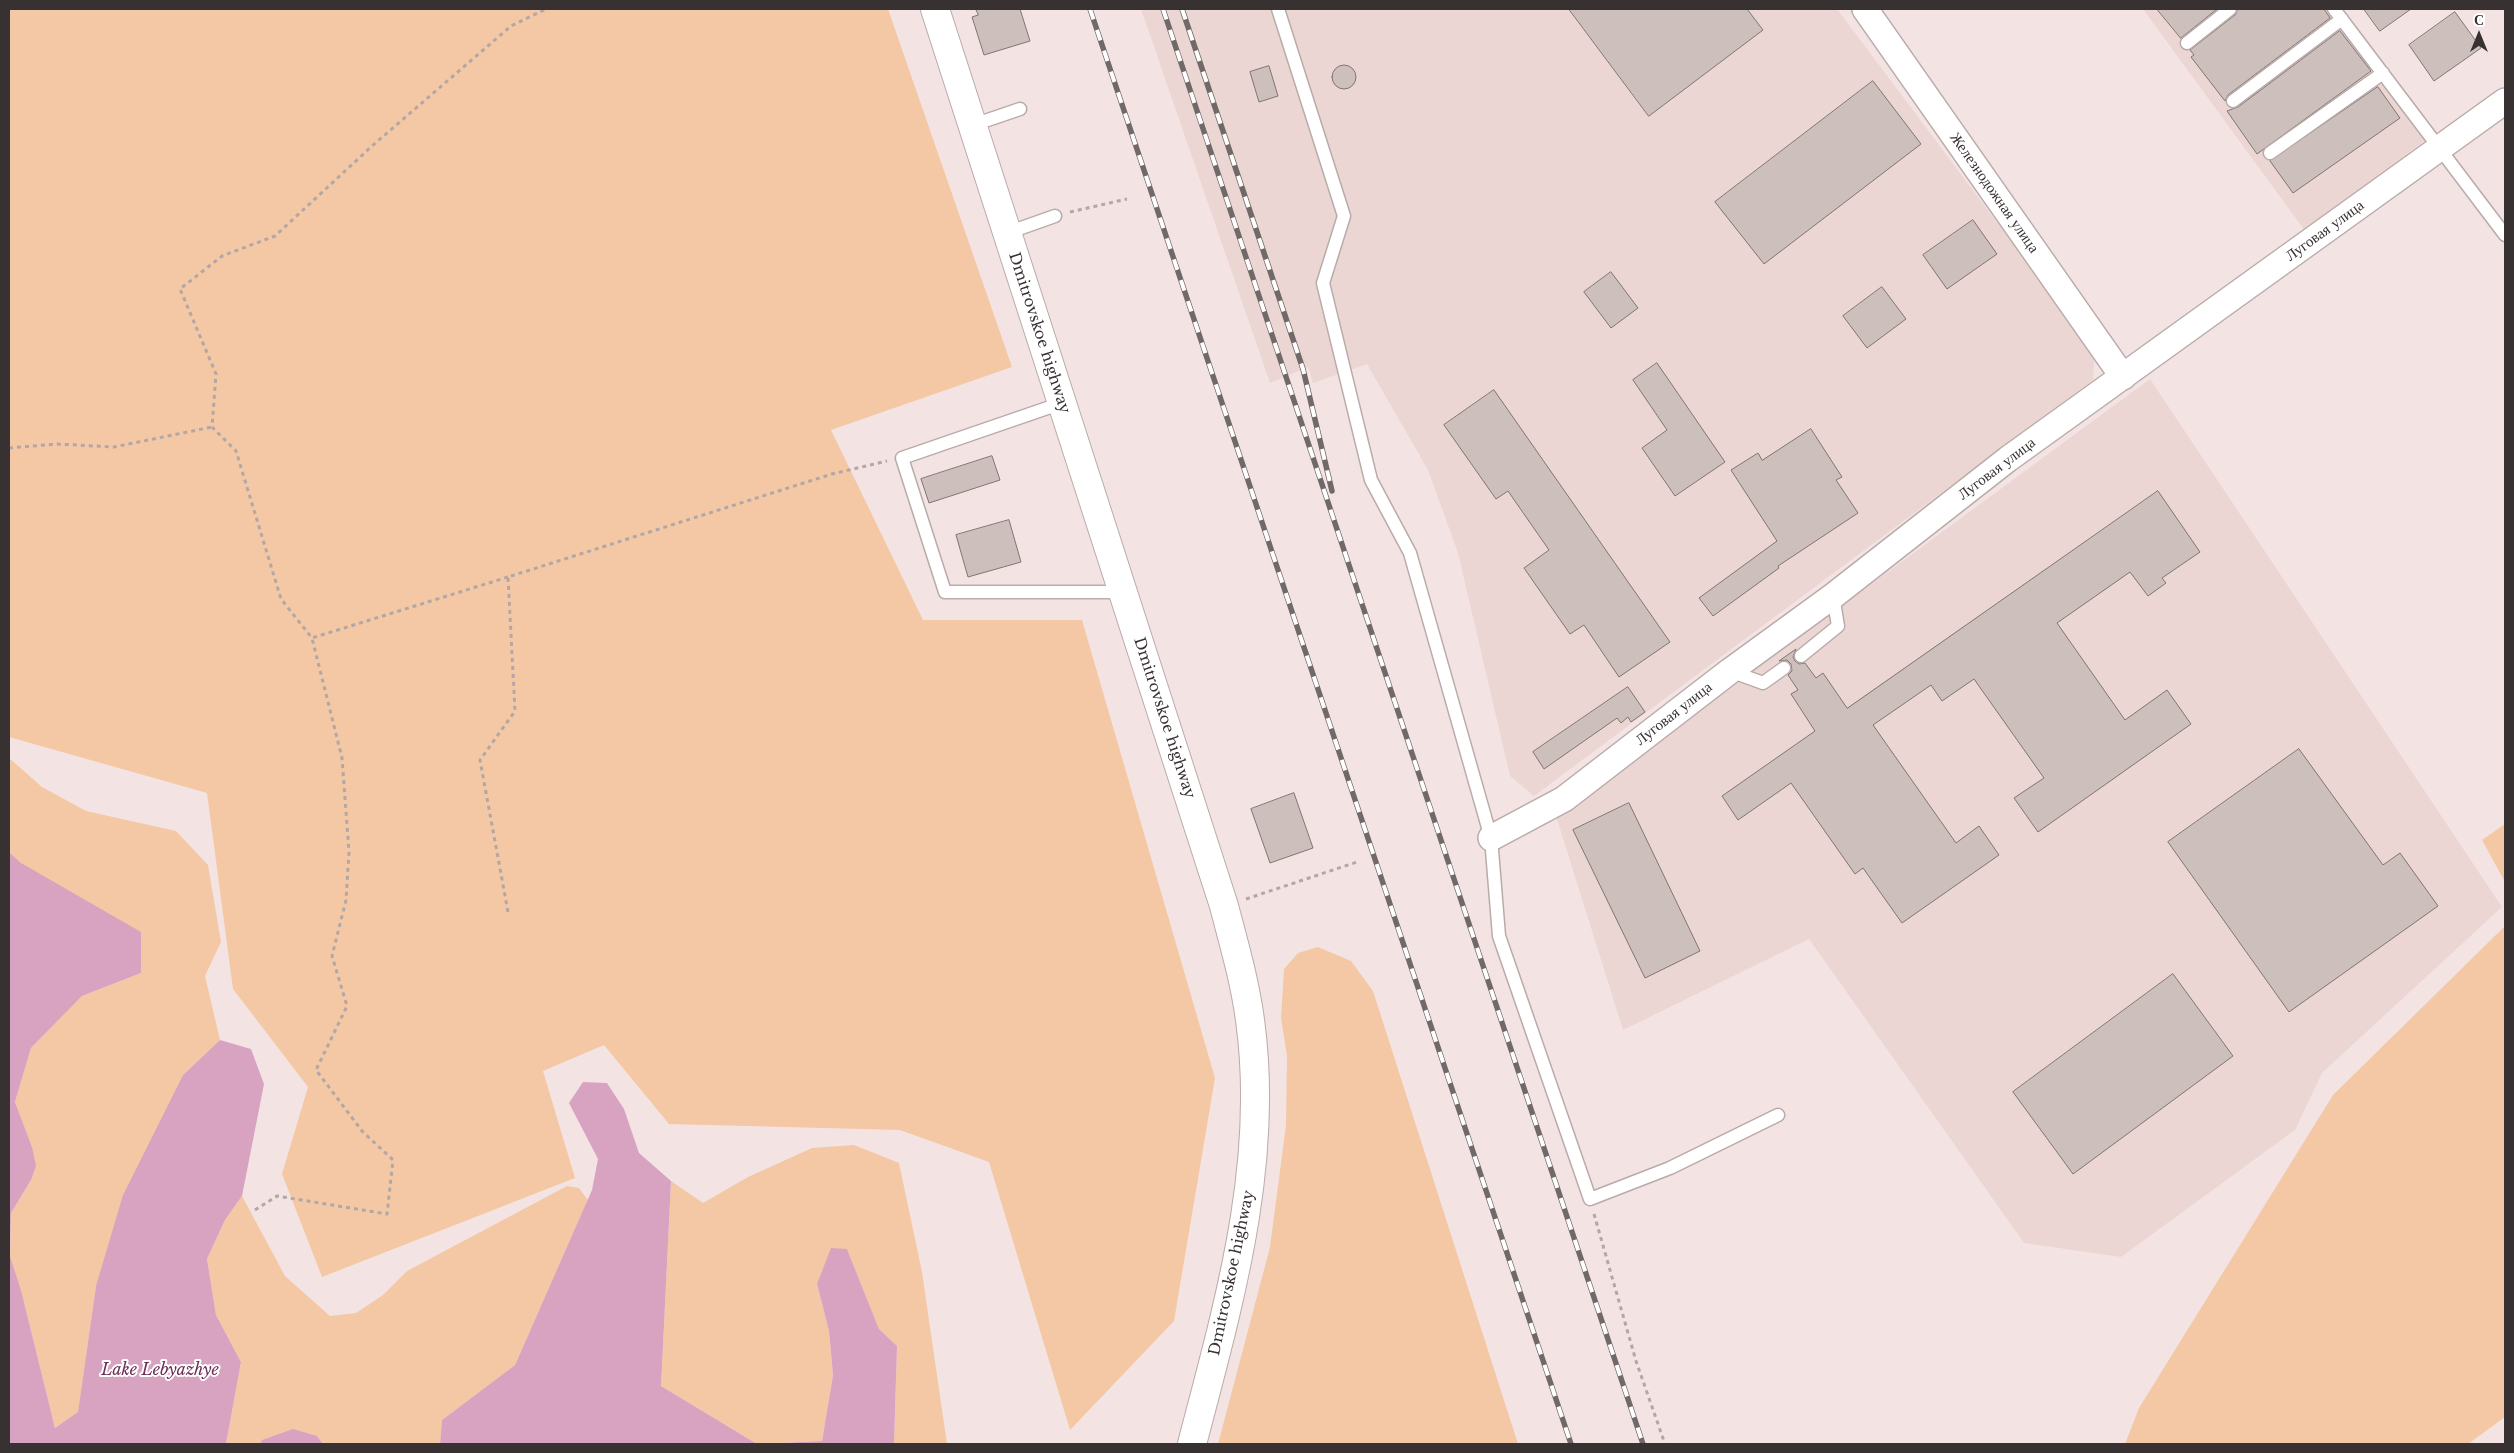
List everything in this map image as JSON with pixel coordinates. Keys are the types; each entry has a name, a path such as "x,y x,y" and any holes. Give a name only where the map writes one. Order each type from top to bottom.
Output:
{"main road":[{"name":"Dmitrovskoe highway","path":"935,9 1224,906 1240,967 1250,1020 1254,1070 1253,1165 1237,1263 1192,1444"}],"street":[{"name":"Железнодожная улица","path":"1865,9 2123,376"},
{"name":"Луговая улица","path":"1491,838 1564,799 1730,671 1833,596 2008,459 2505,101"}],"lane":[{"path":"1278,9 1344,216 1323,283 1371,480 1410,553 1491,838 1499,936 1590,1199 1670,1168 1778,1115"},
{"path":"2187,43 2230,9"},
{"path":"2233,100 2338,14 2505,235"},
{"path":"2270,153 2383,73"},
{"path":"973,125 1020,110"},
{"path":"1007,233 1055,216"},
{"path":"1062,403 902,458 945,592 1124,592"},
{"path":"1801,656 1838,626 1833,596"},
{"path":"1730,671 1763,683 1784,668"}],"path":[{"path":"255,1210 277,1196 387,1214 394,1160 362,1131 316,1070 347,1006 332,956 346,900 349,852 342,758 312,638 281,599 236,452 212,427 216,374 180,289 222,256 275,236 372,146 510,26 546,9"},
{"path":"1055,216 1127,199"},
{"path":"9,448 57,444 114,447 212,427"},
{"path":"312,638 832,474 902,458"},
{"path":"508,577 515,712 480,760 508,912"},
{"path":"1224,906 1357,862"},
{"path":"1590,1199 1636,1361 1665,1444"}],"shaded area":[{"path":"9,9 888,9 1012,367 831,430 923,620 1082,620 1215,1078 1174,1321 1070,1430 989,1162 900,1130 669,1124 604,1045 543,1071 575,1178 322,1277 282,1174 308,1087 233,989 207,793 9,737"},
{"path":"1141,9 1837,9 2095,353 2093,380 1534,796 1510,776 1458,553 1428,470 1367,364 1313,383 1308,367 1270,383"},
{"path":"2143,9 2343,9 2436,132 2305,231"},
{"path":"2150,379 2502,907 2322,1073 2295,1130 2121,1257 2024,1243 1809,939 1623,1030 1556,816"},
{"path":"9,758 42,787 86,811 176,831 208,865 221,942 205,976 220,1040 183,1075 96,1286 78,1413 55,1428 21,1290 10,1256 11,1213 31,1180 32,1147 15,1102 31,1048 82,996 141,973 9,852"},
{"path":"2505,824 2505,882 2482,840"},
{"path":"2505,926 2505,1417 2468,1444 2125,1444 2139,1408 2333,1095"},
{"path":"1318,947 1351,961 1373,991 1518,1444 1218,1444 1270,1247 1286,1125 1287,1056 1281,1018 1284,969 1298,953"},
{"path":"854,1145 899,1163 922,1272 947,1444 894,1444 897,1346 879,1329 847,1249 817,1284 829,1331 833,1375 822,1441 757,1444 661,1386 671,1181 703,1203 748,1177 812,1148"},
{"path":"567,1186 579,1188 588,1200 515,1365 442,1420 440,1444 323,1444 317,1436 262,1440 260,1444 226,1444 241,1362 216,1315 207,1259 225,1220 242,1196 285,1276 330,1316 356,1313 383,1295 407,1271"}],"water":[{"name":"Lake Lebyazhye","path":"9,852 21,863 141,932 141,973 82,996 31,1048 15,1102 32,1147 36,1166 31,1180 11,1213 10,1256 21,1290 55,1428 78,1412 96,1286 123,1195 183,1075 220,1040 251,1049 264,1084 242,1196 225,1220 207,1259 216,1315 241,1362 226,1444 9,1444"},
{"path":"583,1082 607,1083 624,1109 639,1153 671,1181 661,1386 757,1444 440,1444 442,1420 515,1365 592,1190 598,1159 569,1103"},
{"path":"831,1248 847,1249 879,1329 897,1346 894,1444 761,1444 822,1441 833,1375 829,1331 817,1284"},
{"path":"293,1429 317,1436 323,1444 260,1444 262,1440"}],"building":[{"path":"976,9 1020,9 1030,41 984,55 972,17 978,15"},
{"path":"1569,9 1747,9 1763,30 1649,116"},
{"path":"2157,9 2217,9 2181,38"},
{"path":"2238,9 2324,9 2330,18 2228,95 2225,101 2191,57 2194,55 2190,50 2235,15"},
{"path":"2364,9 2411,9 2380,31"},
{"path":"2455,12 2481,48 2434,81 2409,45"},
{"path":"2340,31 2371,71 2257,154 2227,111 2238,107"},
{"path":"1344,65 1349,66 1355,72 1355,82 1349,88 1344,89 1339,88 1333,82 1332,77 1333,72 1339,66"},
{"path":"1269,66 1278,96 1259,102 1250,72"},
{"path":"1873,81 1921,144 1764,264 1715,202"},
{"path":"2378,87 2400,118 2293,193 2270,161"},
{"path":"1973,220 1997,254 1947,289 1923,255"},
{"path":"1611,272 1638,308 1611,328 1584,292"},
{"path":"1882,287 1906,319 1867,348 1843,316"},
{"path":"1657,363 1725,462 1675,496 1642,448 1667,430 1633,380"},
{"path":"1494,390 1670,642 1619,677 1584,625 1570,634 1524,568 1549,550 1508,491 1496,499 1444,425"},
{"path":"1811,429 1842,477 1836,480 1858,513 1778,566 1779,568 1713,616 1699,598 1777,541 1731,470 1758,453 1762,460"},
{"path":"992,456 1000,480 929,503 921,479"},
{"path":"2158,491 2200,552 2162,578 2166,583 2148,596 2130,572 2057,623 2125,720 2167,690 2191,724 2038,832 2014,798 2044,778 1974,679 1942,701 1931,685 1873,725 1956,843 1979,826 1999,855 1902,923 1863,868 1855,874 1791,783 1738,820 1722,796 1815,731 1791,694 1798,690 1788,675 1792,671 1791,664 1787,660 1779,661 1796,649 1793,657 1795,661 1799,664 1805,663 1816,678 1823,673 1847,708"},
{"path":"1009,520 1021,562 968,577 956,535"},
{"path":"1628,687 1645,712 1631,722 1628,717 1621,723 1617,718 1544,769 1533,752"},
{"path":"2299,749 2383,865 2400,853 2438,906 2289,1012 2168,842"},
{"path":"1294,793 1313,848 1270,863 1251,809"},
{"path":"1629,803 1700,951 1645,978 1573,830"},
{"path":"2173,974 2233,1056 2073,1174 2013,1092"}],"railway":[{"path":"1090,9 1571,1444"},
{"path":"1163,9 1643,1444"},
{"path":"1182,9 1303,369 1332,491"}]}
